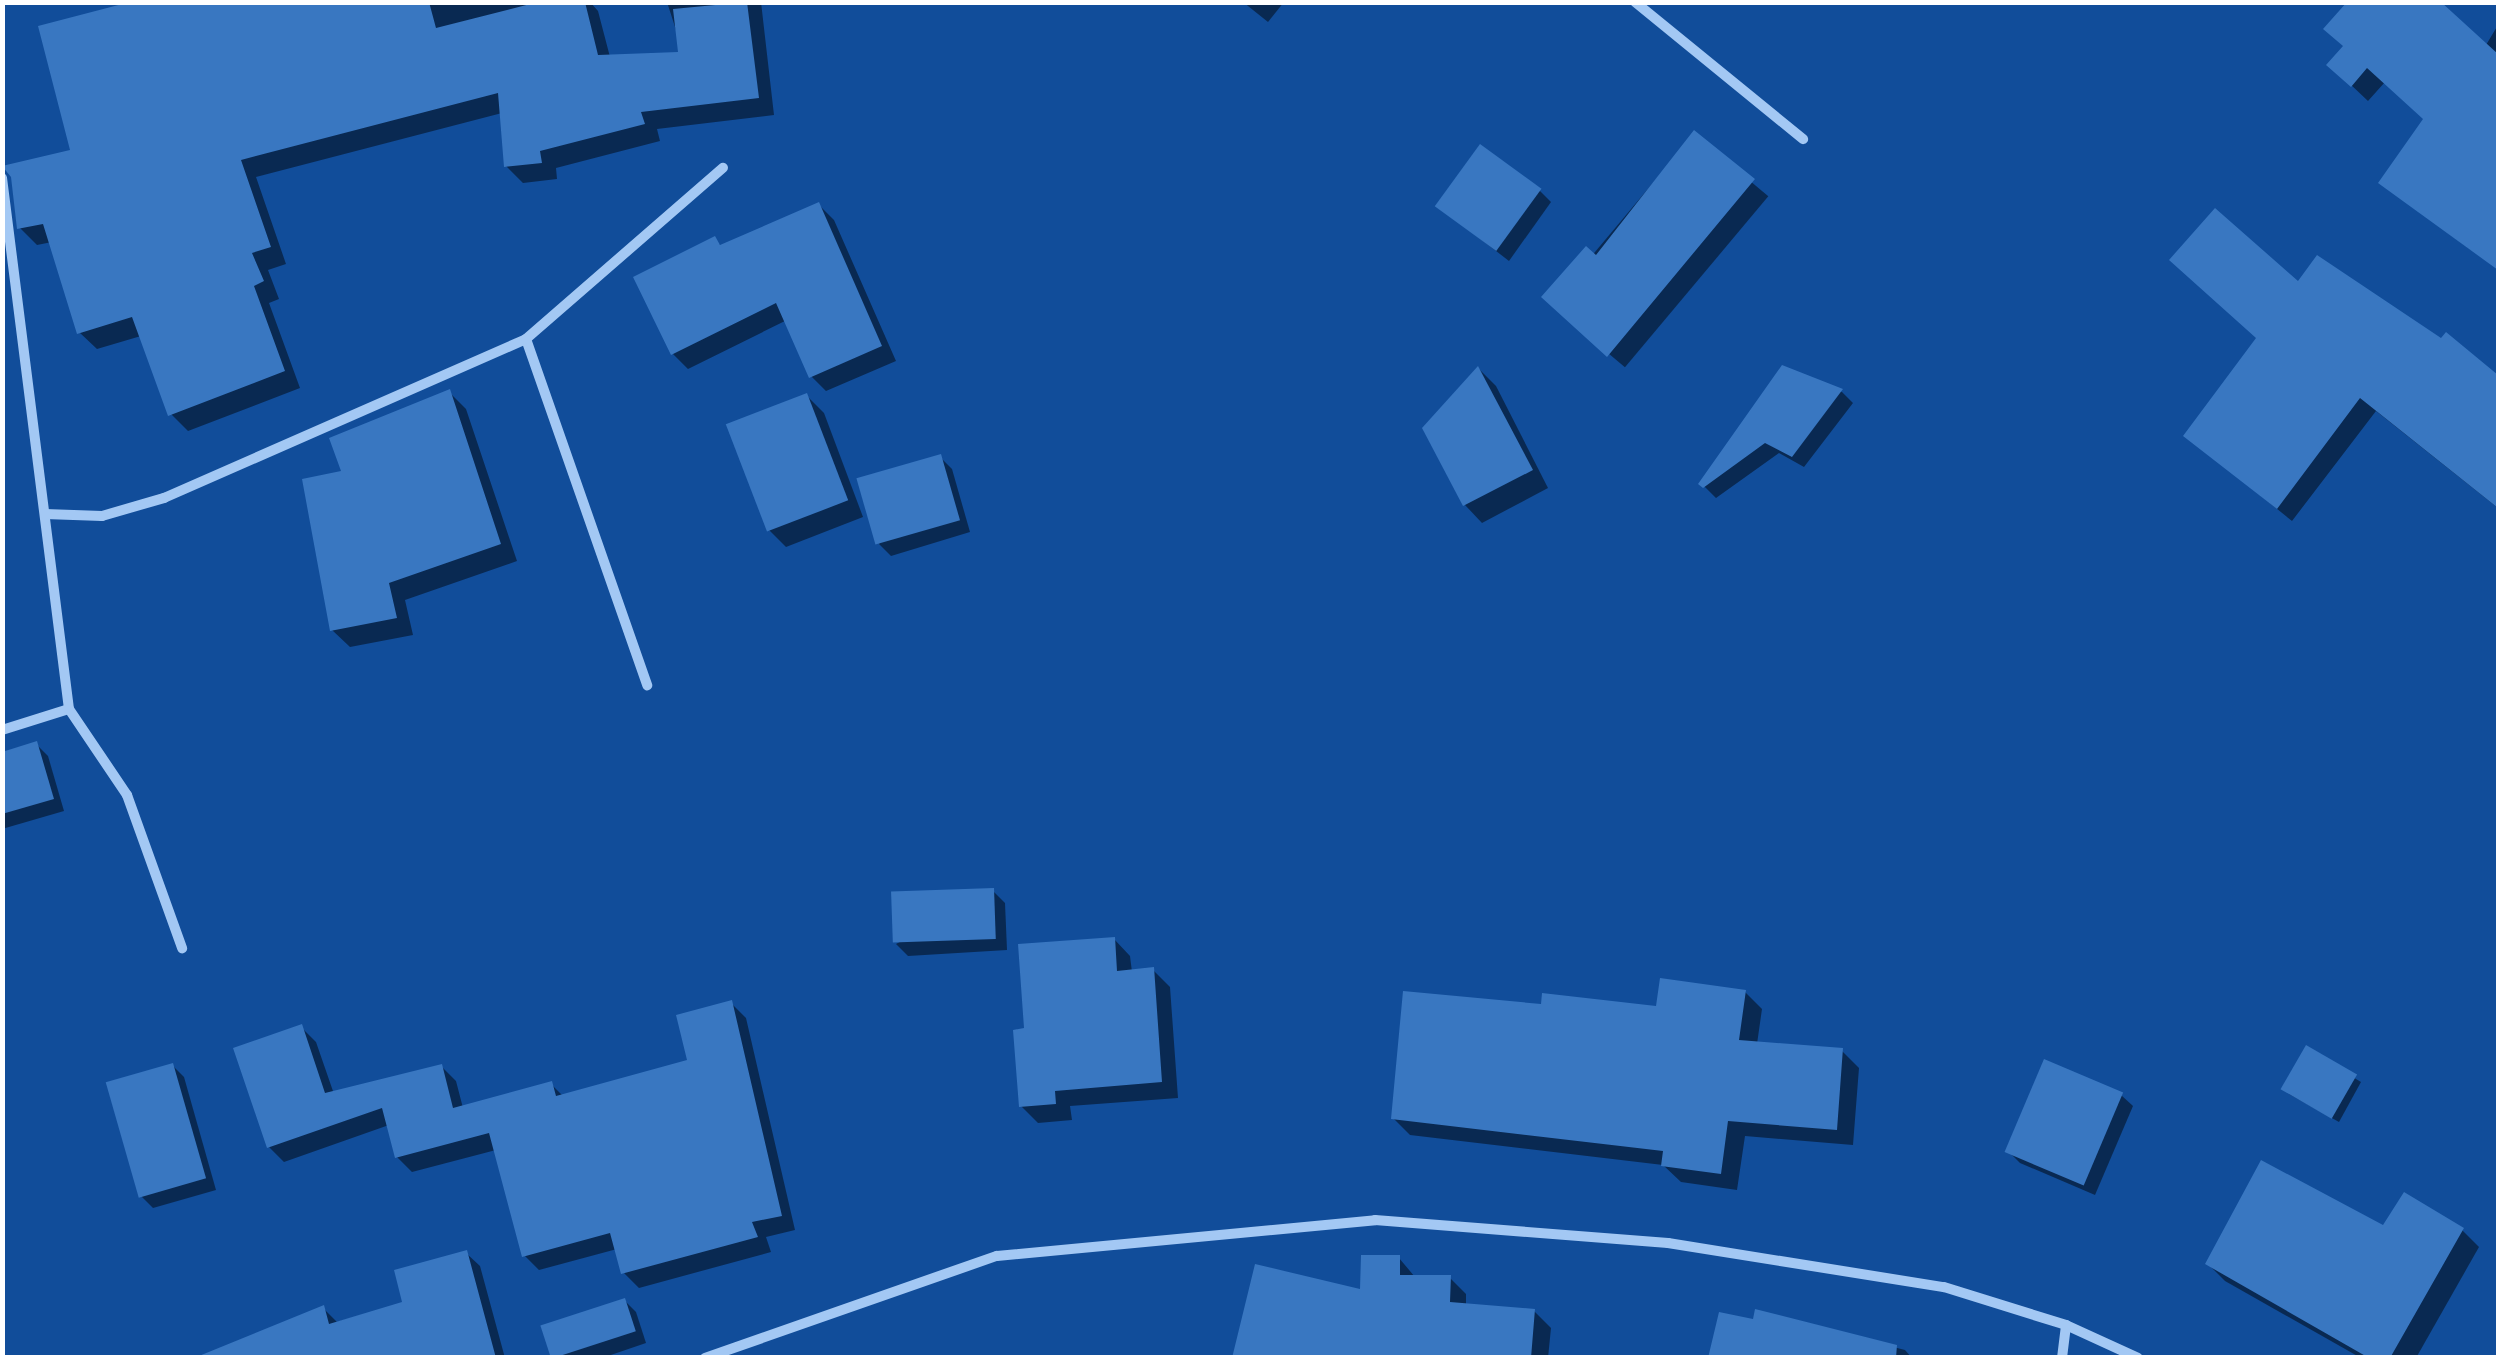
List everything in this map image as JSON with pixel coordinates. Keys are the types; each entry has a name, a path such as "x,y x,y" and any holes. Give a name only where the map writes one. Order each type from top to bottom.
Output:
{"street":[{"path":"1635,2 1804,139"},
{"path":"45,514 102,516 164,498 526,339 723,168"},
{"path":"2,178 69,709 127,795 182,948"},
{"path":"526,339 647,686"},
{"path":"2,730 69,709"},
{"path":"705,1358 732,1352 997,1256 1375,1220 1668,1243 1944,1287 2066,1325 2138,1358"},
{"path":"2062,1358 2066,1325"}],"building":[{"path":"130,2 429,2 436,28 538,2 585,2 598,55 678,52 673,9 747,2 759,98 641,112 645,124 540,151 542,163 504,167 498,93 241,160 271,247 252,253 264,281 254,286 285,371 168,416 132,317 77,334 43,224 17,229 11,177 2,166 70,150 38,26"},
{"path":"2347,2 2441,2 2498,54 2498,270 2378,183 2423,119 2367,68 2351,87 2326,65 2343,46 2323,29"},
{"path":"1694,130 1755,179 1607,357 1541,297 1586,246 1596,255"},
{"path":"1480,144 1541,189 1496,251 1435,206"},
{"path":"819,202 882,346 809,378 776,303 671,355 633,277 715,236 720,245"},
{"path":"2215,208 2298,281 2317,255 2441,338 2446,332 2498,375 2498,508 2360,398 2277,509 2183,436 2256,338 2169,260"},
{"path":"1782,365 1843,389 1792,457 1765,443 1703,488 1698,484"},
{"path":"1478,366 1533,470 1463,506 1422,428"},
{"path":"450,389 501,544 389,583 397,618 330,631 302,479 341,471 329,438"},
{"path":"807,393 848,500 767,532 726,424"},
{"path":"941,454 960,520 875,545 856,478"},
{"path":"37,741 54,799 2,814 2,752"},
{"path":"994,888 996,939 893,943 891,892"},
{"path":"1115,937 1117,971 1154,967 1162,1082 1055,1091 1056,1104 1019,1107 1013,1030 1024,1028 1018,944"},
{"path":"1660,978 1746,990 1739,1040 1843,1048 1837,1130 1728,1121 1721,1174 1661,1166 1663,1151 1391,1119 1403,991 1541,1004 1542,993 1656,1006"},
{"path":"732,1000 782,1216 752,1222 758,1237 621,1274 610,1233 522,1257 489,1133 395,1158 382,1108 267,1148 233,1048 302,1024 325,1093 442,1064 453,1108 552,1081 556,1096 687,1060 676,1015"},
{"path":"2306,1045 2357,1074 2332,1119 2280,1089"},
{"path":"2044,1059 2123,1093 2084,1186 2005,1152"},
{"path":"173,1063 206,1178 139,1198 106,1082"},
{"path":"2261,1160 2383,1225 2404,1192 2464,1228 2390,1358 2369,1358 2205,1264"},
{"path":"467,1250 496,1358 194,1358 324,1305 329,1324 402,1302 394,1270"},
{"path":"1361,1255 1400,1255 1400,1275 1451,1275 1450,1302 1535,1309 1531,1358 1232,1358 1255,1264 1360,1289"},
{"path":"625,1298 636,1331 551,1358 540,1326"},
{"path":"1755,1309 1897,1345 1896,1358 1708,1358 1719,1312 1753,1319"}]}
